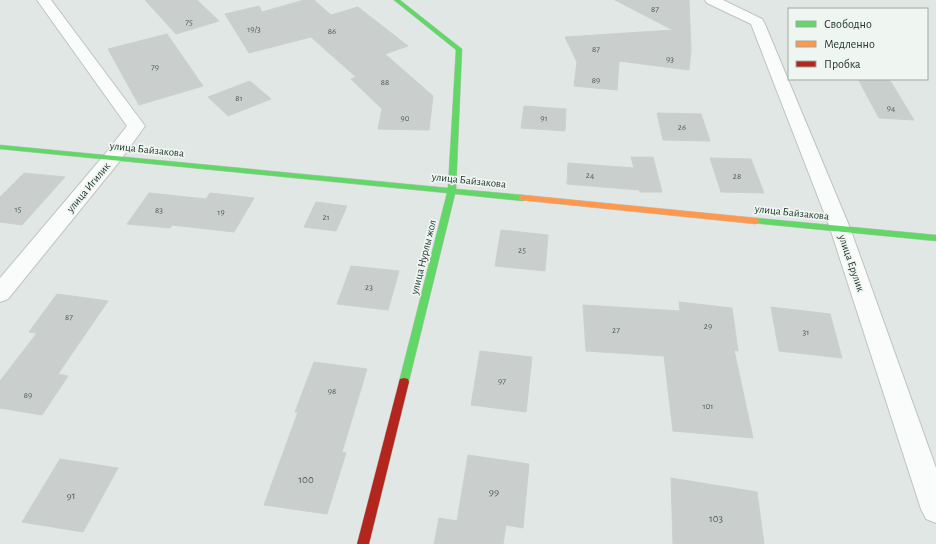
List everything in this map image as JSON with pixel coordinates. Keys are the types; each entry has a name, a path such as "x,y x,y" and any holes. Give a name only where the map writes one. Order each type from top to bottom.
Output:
{"street":[{"name":"улица Игилик","path":"0,293 112,158 136,126 44,0"},
{"name":"улица Нурлы жол","path":"363,544 452,191 459,48 397,0"},
{"name":"улица Ерулик","path":"712,0 757,22 840,228 936,509"},
{"name":"улица Байзакова","path":"0,147 936,238"}],"building":[{"path":"145,0 197,0 219,21 176,34"},
{"path":"304,0 314,0 331,15 358,7 408,46 385,54 433,96 429,130 378,129 382,109 351,79 356,77 311,37 249,53 225,14 259,6 262,12"},
{"path":"615,0 689,0 691,50 689,70 619,61 617,90 574,86 577,62 565,37 673,30"},
{"path":"167,34 203,86 139,105 108,49"},
{"path":"859,80 890,80 914,120 879,118"},
{"path":"250,81 271,99 228,116 208,97"},
{"path":"524,106 566,109 565,131 521,128"},
{"path":"657,113 701,114 710,141 663,140"},
{"path":"631,157 653,157 662,192 640,192 639,190 567,184 568,163 634,168"},
{"path":"710,158 751,159 764,193 721,192"},
{"path":"24,173 65,177 22,225 0,222 0,197"},
{"path":"149,193 206,199 210,193 254,198 234,232 172,225 170,228 127,224"},
{"path":"316,202 347,206 336,231 304,227"},
{"path":"501,230 548,235 545,271 495,266"},
{"path":"351,266 399,271 388,310 337,304"},
{"path":"57,294 108,301 58,374 68,376 42,415 0,408 0,381 37,333 29,332"},
{"path":"679,302 732,308 738,351 734,350 753,438 673,431 664,356 586,351 583,305 680,311"},
{"path":"771,307 830,314 842,358 779,351"},
{"path":"480,351 532,357 526,412 471,405"},
{"path":"314,362 367,369 342,452 346,453 327,514 264,505 298,412 295,412"},
{"path":"468,455 529,464 523,528 506,525 503,544 434,544 439,518 457,521"},
{"path":"60,459 118,468 83,532 22,522"},
{"path":"671,478 757,492 764,544 673,544"}],"traffic: fast":[{"path":"397,0 459,49 452,191 404,382"},
{"path":"0,147 523,198"},
{"path":"756,221 936,238"}],"traffic: slow":[{"path":"523,198 756,221"}],"traffic: jam":[{"path":"363,544 404,382"}]}
